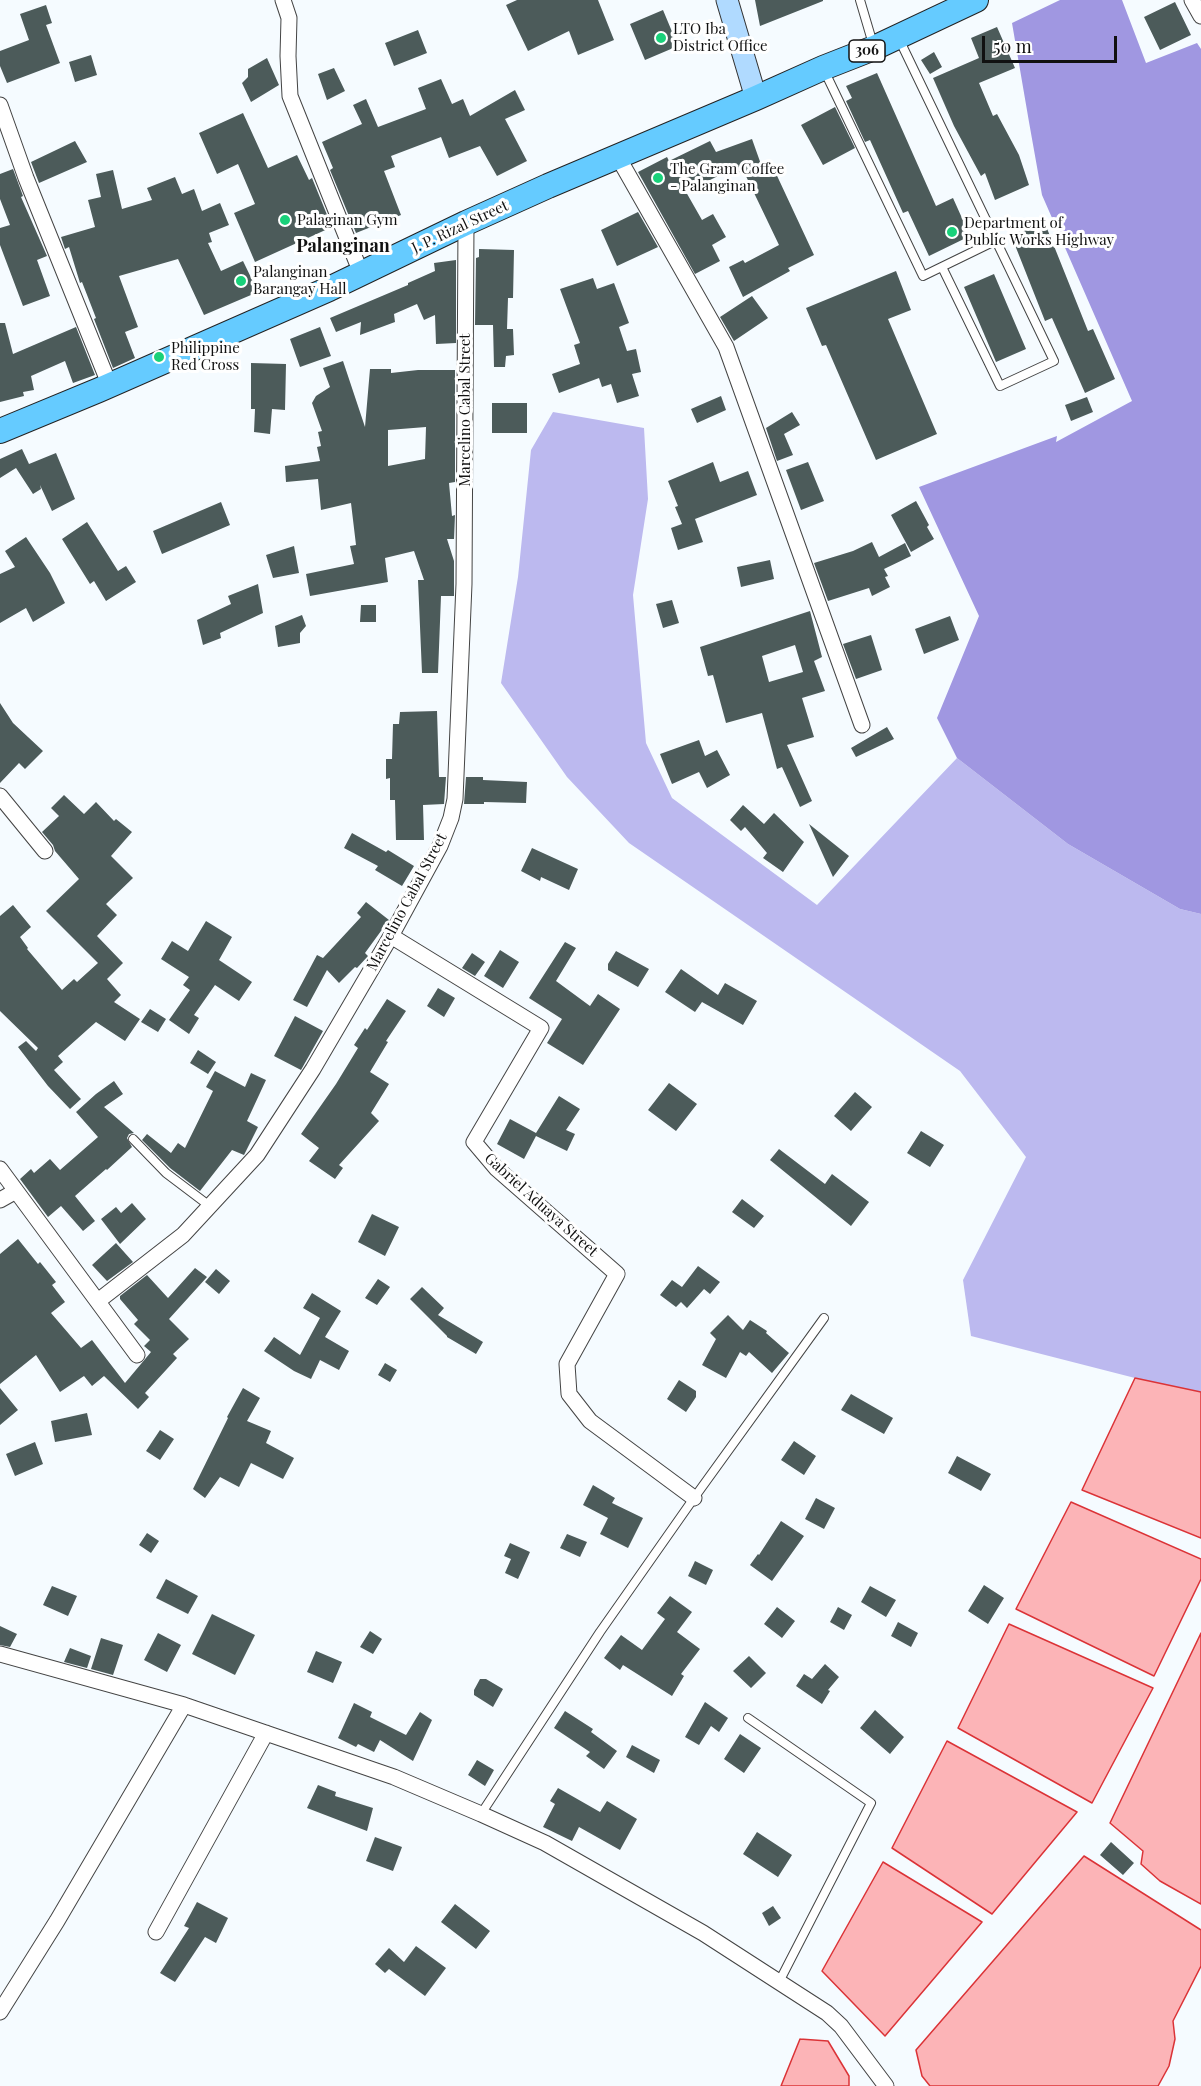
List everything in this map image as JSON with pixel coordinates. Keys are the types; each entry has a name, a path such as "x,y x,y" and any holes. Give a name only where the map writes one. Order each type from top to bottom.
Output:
{"main road":[{"name":"306","path":"756,98 874,48 976,0"},
{"name":"J. P. Rizal Street","path":"0,431 110,386 466,223 756,98"}],"street":[{"path":"284,0 289,18 290,96 361,273"},
{"path":"727,0 756,98"},
{"path":"1192,0 1201,16"},
{"path":"0,105 26,178 110,386"},
{"path":"618,157 726,347 862,725"},
{"name":"Marcelino Cabal Street","path":"98,1302 183,1234 211,1207 257,1155 313,1069 391,936 440,846 451,818 455,799 464,584 466,223"},
{"path":"0,796 45,851"},
{"name":"Gabriel Aduaya Street","path":"391,936 541,1028 474,1142 496,1168 617,1274 567,1364 569,1394 590,1421 694,1498"},
{"path":"0,1169 137,1355"},
{"path":"0,1200 16,1191"},
{"path":"0,1654 184,1705 394,1777 481,1814 565,1855 703,1933 827,2013 842,2026 886,2086"},
{"path":"0,2012 57,1921 184,1705"},
{"path":"156,1932 266,1733"}],"lane":[{"path":"861,0 874,48"},
{"path":"898,37 1054,361 1000,386 942,267"},
{"path":"823,68 923,276 997,240"},
{"path":"133,1139 166,1173 211,1207"},
{"path":"481,1814 600,1632 824,1318"},
{"path":"748,1718 871,1803 779,1982"}],"shaded area":[{"path":"1060,0 1122,0 1146,63 1197,43 1201,49 1201,914 1180,909 1068,844 957,758 937,718 979,616 919,487 1057,436 1056,442 1132,401 1042,195 1012,23"},
{"path":"553,412 644,428 648,499 633,595 646,743 672,798 817,905 957,758 1068,844 1180,909 1201,914 1201,1392 1135,1378 971,1336 963,1280 1026,1157 960,1071 629,843 567,777 501,683 518,577 531,450"},
{"path":"1135,1378 1201,1392 1201,1538 1082,1490"},
{"path":"1071,1502 1201,1559 1201,1579 1154,1676 1016,1609"},
{"path":"1009,1624 1153,1688 1092,1803 958,1728"},
{"path":"1201,1633 1201,1904 1160,1881 1141,1864 1143,1851 1110,1823"},
{"path":"947,1741 1077,1812 992,1914 892,1848"},
{"path":"1084,1856 1201,1930 1201,1966 1173,2021 1175,2039 1169,2066 1158,2086 930,2086 922,2076 916,2050"},
{"path":"883,1862 982,1922 885,2036 822,1971"},
{"path":"800,2039 828,2041 849,2076 849,2086 781,2086"}],"building":[{"path":"517,0 598,0 614,40 578,55 569,31 528,51 506,5"},
{"path":"755,0 823,0 823,1 760,26"},
{"path":"1175,2 1191,35 1160,50 1144,17"},
{"path":"46,5 52,23 46,25 60,63 7,83 0,66 0,51 29,40 20,14"},
{"path":"663,10 678,46 645,60 630,24"},
{"path":"997,27 1015,68 979,83 993,116 997,114 1019,155 1029,185 995,200 985,173 981,176 954,126 933,78 979,58 971,38"},
{"path":"418,30 427,53 394,66 385,43"},
{"path":"934,52 942,67 930,74 921,60"},
{"path":"91,55 97,75 75,82 69,62"},
{"path":"267,58 279,85 251,102 242,83 248,77 248,69"},
{"path":"334,68 345,91 327,100 318,74"},
{"path":"877,73 936,206 953,198 970,236 929,256 908,211 903,213 870,140 865,142 846,101 852,98 846,86"},
{"path":"441,79 452,104 463,99 470,116 515,90 525,110 505,119 527,161 497,176 480,146 449,158 441,137 391,156 395,167 384,171 401,215 356,233 330,170 333,168 322,142 362,124 353,105 366,99 378,127 426,109 418,88"},
{"path":"835,107 855,148 823,165 801,125"},
{"path":"243,113 268,168 297,155 309,180 312,178 332,227 255,262 234,213 255,204 238,164 217,174 199,133"},
{"path":"752,139 763,170 772,165 814,255 788,268 790,271 743,297 729,267 743,260 745,263 779,245 744,172 732,176 730,170 686,192 702,220 713,214 726,237 712,245 720,261 695,274 638,172 667,157 669,161 710,141 716,152"},
{"path":"75,141 87,162 39,183 31,162"},
{"path":"13,169 23,196 21,197 47,256 37,260 50,296 23,306 0,245 0,228 10,225 0,199 0,174"},
{"path":"113,170 122,209 152,200 147,188 175,177 182,194 194,189 202,211 220,203 229,225 209,233 212,242 208,243 221,271 243,261 258,292 204,315 178,259 119,276 138,327 125,332 135,358 113,368 94,319 96,318 82,282 80,283 69,247 65,249 61,237 95,227 88,200 101,197 96,174"},
{"path":"638,212 658,247 617,266 601,230"},
{"path":"1044,221 1088,331 1093,329 1115,379 1085,393 1052,318 1045,321 1011,235"},
{"path":"479,249 514,250 513,298 508,298 507,329 513,329 514,355 506,356 505,367 494,367 493,325 475,325 476,258 479,257"},
{"path":"456,260 456,343 436,344 435,315 424,320 417,304 394,314 395,322 360,335 361,322 336,332 330,318 435,271 434,263"},
{"path":"896,271 911,310 888,319 937,434 876,460 826,345 822,346 806,308"},
{"path":"994,274 1026,349 996,362 964,287"},
{"path":"593,278 597,289 614,283 629,323 619,327 627,351 636,349 641,372 632,374 639,396 617,403 611,384 602,387 599,378 559,393 552,374 580,364 574,345 580,343 560,289"},
{"path":"752,296 768,318 734,341 720,317"},
{"path":"0,323 5,323 13,354 76,327 95,375 73,383 65,361 31,376 34,390 23,392 24,396 0,402"},
{"path":"320,327 331,356 300,367 290,339"},
{"path":"343,361 365,427 370,369 391,369 391,373 455,370 455,482 449,483 452,516 455,515 454,539 447,539 454,561 454,596 441,596 438,673 422,673 418,580 424,580 414,551 385,558 388,582 310,596 306,574 354,564 350,546 356,545 351,503 321,510 318,479 286,482 285,466 320,461 317,447 321,446 318,432 322,431 312,403 316,396 330,387 323,368","holes":["426,427 425,459 388,466 388,430"]},
{"path":"251,363 286,364 285,410 272,409 270,434 254,432 255,409 251,409"},
{"path":"721,396 726,410 697,423 691,409"},
{"path":"1087,397 1093,412 1071,421 1065,405"},
{"path":"492,403 527,403 527,433 492,433"},
{"path":"792,412 800,425 784,434 793,455 777,461 766,428"},
{"path":"22,449 29,464 56,453 75,499 52,511 40,485 41,489 33,494 16,468 0,478 0,459"},
{"path":"713,462 720,482 748,471 757,495 695,519 703,542 678,550 671,528 682,524 668,481"},
{"path":"808,462 824,501 801,510 786,470"},
{"path":"916,501 934,539 911,552 891,515"},
{"path":"221,502 230,525 162,554 153,531"},
{"path":"87,522 118,571 126,566 136,582 106,601 94,581 90,584 62,539"},
{"path":"26,537 50,573 65,603 33,622 26,608 0,623 0,574 15,567 5,551"},
{"path":"872,542 879,557 905,543 911,556 884,569 890,587 872,596 869,588 828,601 814,563 853,551"},
{"path":"294,546 299,573 273,578 266,555"},
{"path":"770,560 774,579 741,587 737,567"},
{"path":"258,584 263,613 220,633 221,638 203,645 197,620 231,604 228,596"},
{"path":"672,600 679,623 663,628 656,604"},
{"path":"361,605 376,605 376,622 360,622"},
{"path":"810,611 822,657 814,661 825,691 802,698 814,737 787,745 812,801 800,807 782,767 777,769 762,713 726,723 713,675 708,676 700,647","holes":["795,645 803,672 769,682 762,656"]},
{"path":"302,615 306,626 300,633 300,643 278,647 275,626"},
{"path":"950,616 959,640 924,654 915,629"},
{"path":"871,635 882,670 856,679 843,644"},
{"path":"0,703 13,723 43,751 25,769 19,763 0,783"},
{"path":"437,711 439,777 446,777 444,804 423,805 424,840 396,840 395,800 390,800 390,778 386,779 386,759 392,759 393,724 399,724 400,712"},
{"path":"887,727 894,739 856,757 851,748"},
{"path":"699,740 705,756 717,750 730,775 707,788 699,772 672,784 660,754"},
{"path":"466,777 527,782 526,803 464,804"},
{"path":"64,795 84,814 96,802 114,821 116,819 132,832 111,856 133,878 106,904 117,915 97,936 123,963 107,979 121,995 114,1002 140,1019 125,1041 96,1022 58,1056 63,1062 54,1070 81,1099 70,1109 48,1086 18,1047 26,1041 36,1051 38,1048 0,1011 0,916 13,905 31,927 20,937 27,949 62,990 74,979 77,982 98,963 46,911 79,879 42,832 59,816 51,808"},
{"path":"743,805 764,824 774,813 804,842 783,872 763,858 767,853 745,827 741,831 730,820"},
{"path":"809,824 849,856 833,877"},
{"path":"352,833 386,852 388,850 414,866 402,886 375,870 378,866 344,848"},
{"path":"532,848 578,869 569,890 541,877 540,881 521,871"},
{"path":"366,902 389,920 365,953 368,956 339,983 327,970 307,1007 293,1000 317,955 323,958 361,917 357,913"},
{"path":"206,921 232,937 219,960 252,982 239,1001 215,985 194,1015 199,1018 189,1034 169,1020 190,990 183,985 189,977 161,959 172,941 188,951"},
{"path":"565,942 576,948 556,981 590,1006 598,994 620,1009 583,1065 547,1043 562,1019 529,998"},
{"path":"500,950 519,962 503,988 484,976"},
{"path":"616,951 649,969 638,987 608,970 608,964"},
{"path":"472,953 485,962 475,976 462,968"},
{"path":"681,969 718,995 725,983 757,1001 743,1025 702,1002 695,1012 665,992"},
{"path":"438,988 455,998 444,1017 427,1006"},
{"path":"387,999 406,1011 386,1041 388,1042 370,1072 389,1084 371,1113 379,1121 339,1165 343,1168 335,1179 309,1161 319,1148 301,1134 358,1048 354,1045 365,1028 367,1030"},
{"path":"150,1009 166,1019 158,1032 141,1022"},
{"path":"295,1016 323,1031 301,1070 274,1056"},
{"path":"198,1050 216,1062 208,1074 190,1063"},
{"path":"215,1071 245,1087 251,1073 266,1080 247,1121 258,1127 244,1155 232,1150 200,1191 170,1168 142,1140 147,1134 171,1153 178,1143 185,1148 213,1091 206,1087"},
{"path":"114,1081 123,1094 104,1107 134,1133 129,1134 127,1138 132,1147 75,1196 95,1221 83,1231 61,1206 48,1217 20,1179 31,1169 34,1173 50,1159 60,1170 98,1137 76,1112"},
{"path":"669,1083 697,1104 676,1131 648,1110"},
{"path":"855,1092 872,1107 851,1131 834,1116"},
{"path":"559,1096 580,1109 566,1130 575,1134 567,1151 536,1136 524,1159 497,1144 510,1119 536,1133"},
{"path":"921,1131 944,1145 930,1167 907,1153"},
{"path":"779,1149 825,1184 832,1174 869,1202 851,1226 770,1160"},
{"path":"742,1199 764,1216 754,1228 732,1212"},
{"path":"132,1203 146,1219 120,1244 101,1219 116,1207 121,1213"},
{"path":"372,1214 399,1227 385,1256 358,1242"},
{"path":"18,1239 56,1282 52,1285 65,1302 51,1313 81,1348 92,1340 125,1383 151,1352 144,1346 150,1340 134,1324 138,1320 120,1296 147,1275 168,1298 195,1268 207,1277 169,1319 189,1339 173,1354 177,1358 145,1393 149,1397 138,1409 104,1376 92,1386 84,1376 60,1392 36,1355 0,1384 0,1254"},
{"path":"116,1243 133,1262 107,1281 92,1265"},
{"path":"698,1266 720,1282 710,1294 704,1289 687,1308 681,1302 676,1307 660,1295 672,1280 682,1287"},
{"path":"216,1269 230,1281 219,1294 205,1282"},
{"path":"378,1279 390,1287 377,1305 365,1298"},
{"path":"422,1287 444,1308 438,1315 483,1342 476,1354 447,1337 410,1299"},
{"path":"312,1293 341,1311 325,1337 349,1351 339,1370 320,1360 311,1379 294,1371 264,1351 274,1337 300,1355 320,1318 303,1308"},
{"path":"728,1315 743,1330 750,1320 767,1331 766,1333 789,1353 772,1373 749,1352 746,1356 740,1352 726,1378 702,1365 716,1339 710,1333"},
{"path":"385,1363 397,1370 390,1382 378,1375"},
{"path":"679,1380 696,1391 696,1397 686,1412 667,1399"},
{"path":"0,1388 18,1410 0,1425"},
{"path":"243,1388 260,1398 247,1421 271,1431 266,1443 294,1458 283,1479 251,1463 239,1487 220,1477 205,1498 193,1489"},
{"path":"851,1394 893,1418 884,1434 841,1410"},
{"path":"87,1413 92,1435 55,1442 51,1421"},
{"path":"160,1430 174,1439 160,1460 146,1451"},
{"path":"794,1441 816,1456 804,1475 781,1460"},
{"path":"35,1442 43,1464 15,1476 6,1454"},
{"path":"957,1456 991,1474 981,1491 948,1473"},
{"path":"593,1485 615,1498 612,1503 643,1518 628,1548 600,1534 608,1518 583,1505"},
{"path":"816,1498 835,1508 824,1529 805,1519"},
{"path":"781,1521 804,1536 772,1581 750,1565"},
{"path":"147,1533 159,1541 151,1553 139,1545"},
{"path":"567,1534 587,1542 580,1557 560,1548"},
{"path":"510,1543 530,1552 518,1579 505,1573 511,1559 504,1556"},
{"path":"695,1561 713,1570 706,1585 688,1576"},
{"path":"166,1579 198,1596 188,1614 156,1598"},
{"path":"984,1585 1004,1598 988,1624 968,1611"},
{"path":"52,1586 77,1596 68,1616 43,1605"},
{"path":"870,1586 896,1600 886,1617 861,1602"},
{"path":"670,1596 692,1612 677,1632 700,1649 681,1674 684,1676 672,1696 623,1665 620,1670 604,1658 621,1635 642,1650 665,1619 657,1613"},
{"path":"777,1607 795,1621 782,1638 764,1624"},
{"path":"838,1607 852,1615 844,1630 830,1622"},
{"path":"212,1614 255,1635 235,1675 192,1654"},
{"path":"898,1622 918,1633 911,1647 891,1636"},
{"path":"0,1626 17,1634 10,1647 0,1645"},
{"path":"370,1631 382,1639 373,1654 360,1647"},
{"path":"158,1633 181,1645 167,1672 144,1660"},
{"path":"101,1638 123,1645 113,1675 91,1669"},
{"path":"70,1648 91,1656 87,1668 64,1662"},
{"path":"316,1651 342,1662 333,1683 307,1672"},
{"path":"749,1656 766,1673 751,1688 733,1671"},
{"path":"825,1664 839,1677 828,1690 830,1691 822,1704 796,1686 804,1674 812,1679"},
{"path":"480,1679 486,1679 503,1689 493,1707 474,1695"},
{"path":"705,1702 728,1718 719,1732 711,1726 699,1745 685,1737"},
{"path":"354,1703 372,1712 370,1717 406,1735 420,1712 432,1720 413,1761 380,1740 374,1752 358,1744 356,1747 338,1738"},
{"path":"875,1710 904,1737 890,1754 860,1728"},
{"path":"565,1711 593,1729 591,1732 617,1751 604,1769 586,1756 590,1752 554,1728"},
{"path":"740,1734 761,1748 744,1773 724,1759"},
{"path":"632,1745 660,1760 654,1773 626,1757"},
{"path":"477,1760 494,1770 485,1786 468,1775"},
{"path":"318,1785 336,1792 335,1796 373,1808 367,1831 307,1808"},
{"path":"558,1788 600,1812 607,1801 637,1819 620,1850 579,1827 572,1841 543,1827 555,1804 550,1801"},
{"path":"757,1832 792,1855 778,1877 743,1854"},
{"path":"375,1837 402,1847 393,1871 366,1861"},
{"path":"1111,1842 1134,1863 1123,1875 1100,1855"},
{"path":"197,1902 228,1918 216,1943 205,1937 175,1982 160,1973 189,1928 184,1926"},
{"path":"455,1904 490,1931 476,1949 441,1922"},
{"path":"773,1906 781,1918 769,1926 762,1913"},
{"path":"416,1946 446,1968 425,1996 389,1969 385,1973 375,1964 389,1948 404,1962"}],"place":[{"name":"LTO Iba District Office","path":"661,38"},
{"name":"The Gram Coffee - Palanginan","path":"658,178"},
{"name":"Palaginan Gym","path":"285,220"},
{"name":"Department of Public Works Highway","path":"952,232"},
{"name":"Palanginan Barangay Hall","path":"241,281"},
{"name":"Philippine Red Cross","path":"159,357"}],"district":[{"name":"Palanginan","path":"343,246"}]}
